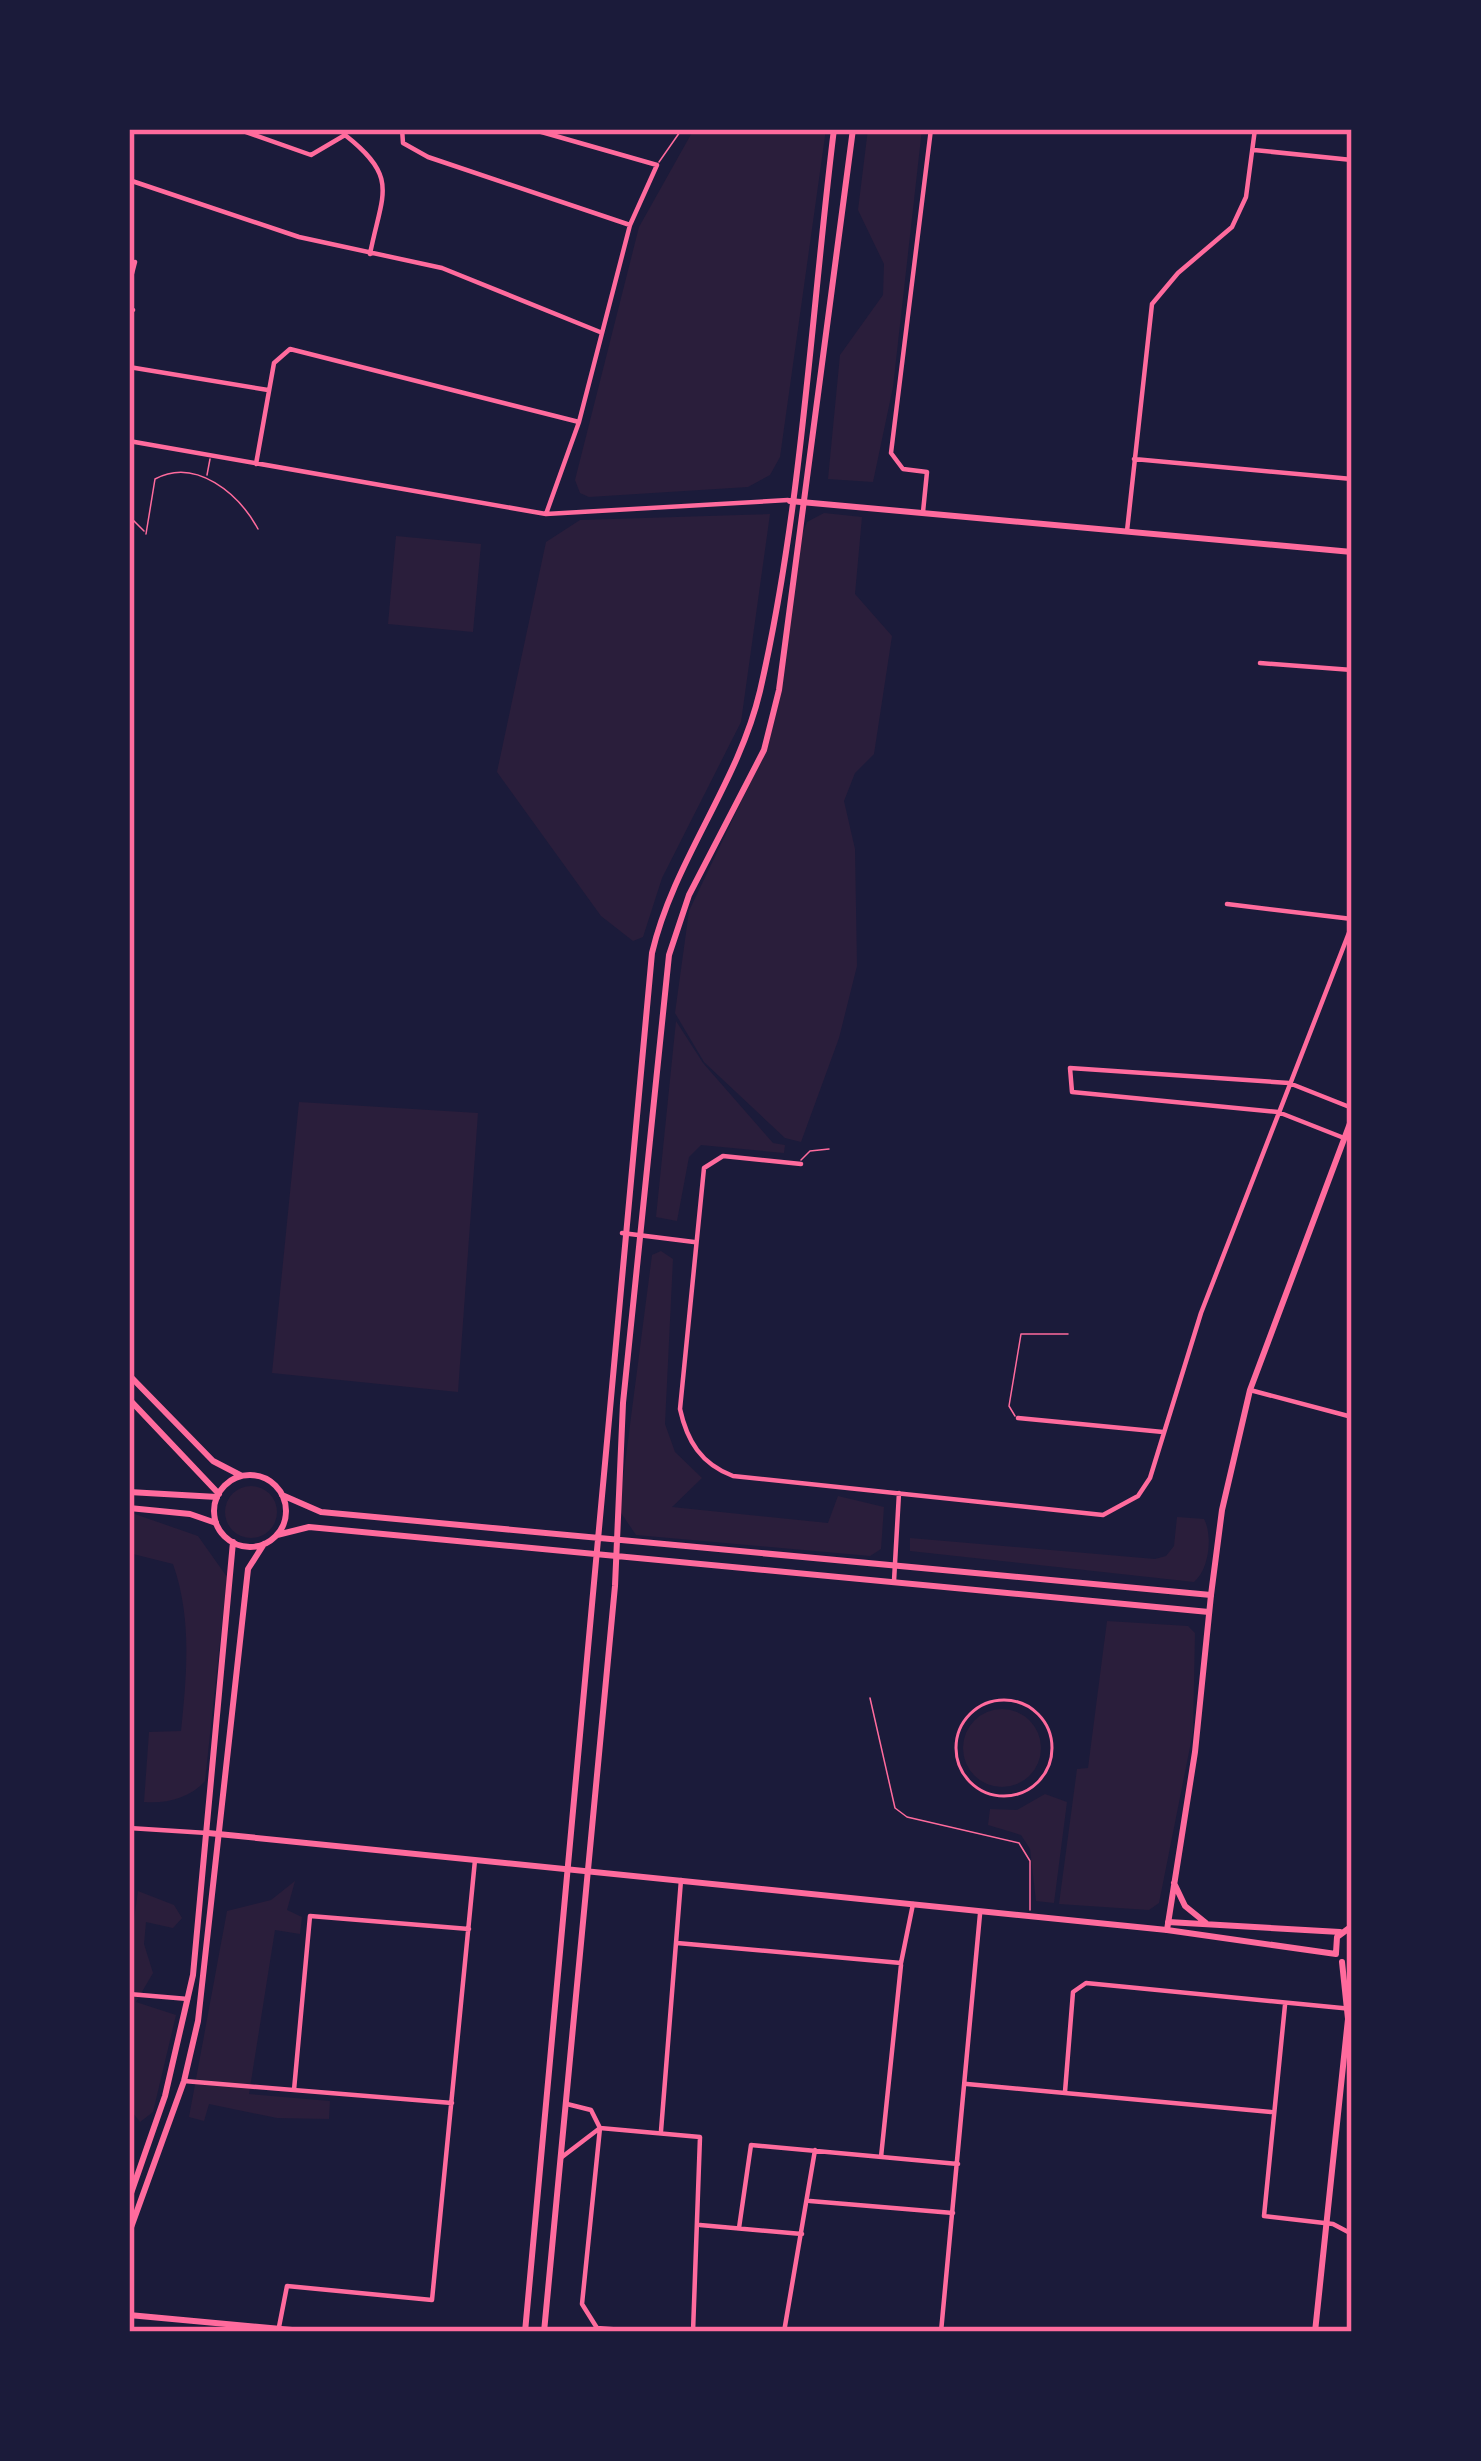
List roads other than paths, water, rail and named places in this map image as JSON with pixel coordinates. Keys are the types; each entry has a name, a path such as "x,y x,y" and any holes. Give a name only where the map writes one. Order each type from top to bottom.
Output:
{"main road":[{"path":"525,2332 622,1234 652,952 661,918 734,768 759,693 790,501 834,129"},
{"path":"544,2332 619,1539 617,1472 669,955 688,895 764,750 779,691 853,129"},
{"path":"790,501 1352,552"},
{"path":"1167,1926 1195,1752 1222,1510 1250,1390 1352,1118"},
{"path":"129,1375 213,1461 243,1476 262,1478 282,1495 321,1512 1210,1595"},
{"path":"129,1399 218,1496 216,1523"},
{"path":"129,1492 218,1496 243,1476"},
{"path":"277,1535 286,1511 282,1495"},
{"path":"129,1508 216,1523 232,1542 208,1833 188,1999 164,2096 129,2199"},
{"path":"129,2233 184,2080 208,1964 248,1569 264,1544 277,1535 308,1528 617,1553 1209,1612"},
{"path":"232,1542 264,1544"},
{"path":"208,1833 1151,1926 1340,1932 1352,1926"},
{"path":"1173,1877 1185,1906 1209,1925"},
{"path":"1167,1926 1336,1954 1342,1962 1349,2030 1315,2332"},
{"path":"1336,1954 1340,1932"},
{"path":"1342,1962 1352,1966"},
{"path":"129,2315 314,2332"}],"street":[{"path":"237,129 310,154 345,135 379,165 384,181 370,254"},
{"path":"402,129 409,148 428,157 630,225"},
{"path":"531,129 656,164 630,225 579,422 546,514"},
{"path":"922,512 927,472 903,470 891,453 931,129"},
{"path":"1127,531 1152,304 1178,273 1232,227 1246,197 1255,129"},
{"path":"1254,150 1352,160"},
{"path":"129,180 298,237 442,268 599,332"},
{"path":"129,285 135,262"},
{"path":"256,464 277,357 290,349 579,422"},
{"path":"129,367 268,390"},
{"path":"129,441 546,514 790,501"},
{"path":"1134,458 1352,479"},
{"path":"1260,663 1352,670"},
{"path":"801,1164 713,1160 700,1180 680,1409 692,1445 734,1476 1057,1512 1103,1515 1119,1509 1145,1488 1201,1313 1352,922 1227,904"},
{"path":"1345,1138 1279,1112 1072,1092 1070,1068 1289,1084 1352,1108"},
{"path":"622,1234 694,1242"},
{"path":"1250,1390 1352,1417"},
{"path":"1018,1418 1163,1432"},
{"path":"894,1580 899,1493"},
{"path":"1013,1700 1032,1709 1050,1736 1051,1757 1042,1777 1015,1794 993,1794 973,1784 957,1755 963,1723 992,1701 1013,1700"},
{"path":"129,1828 208,1833"},
{"path":"278,2330 287,2286 432,2300 475,1860"},
{"path":"661,2131 681,1880"},
{"path":"881,2156 901,1963 913,1904"},
{"path":"941,2332 980,1909"},
{"path":"294,2090 310,1916 469,1929"},
{"path":"676,1943 901,1963"},
{"path":"1064,2092 1073,1992 1079,1985 1349,2012"},
{"path":"129,1994 188,1999"},
{"path":"1285,2005 1264,2216 1328,2223 1352,2234"},
{"path":"184,2080 452,2104"},
{"path":"967,2084 1271,2111"},
{"path":"566,2104 591,2110 601,2128 582,2304 597,2328 649,2332"},
{"path":"560,2159 601,2128 700,2137 693,2332"},
{"path":"739,2228 751,2144 958,2164"},
{"path":"784,2332 810,2201 815,2150"},
{"path":"810,2201 953,2213"},
{"path":"699,2224 802,2234"}],"lane":[{"path":"656,164 682,129"},
{"path":"207,478 210,455"},
{"path":"129,516 146,534 154,479 169,474 207,478 232,494 258,529"},
{"path":"801,1164 805,1153 829,1149"},
{"path":"1018,1418 1009,1406 1016,1343 1030,1331 1068,1334"},
{"path":"870,1698 895,1808 907,1817 1019,1844 1030,1862 1030,1914"}]}
